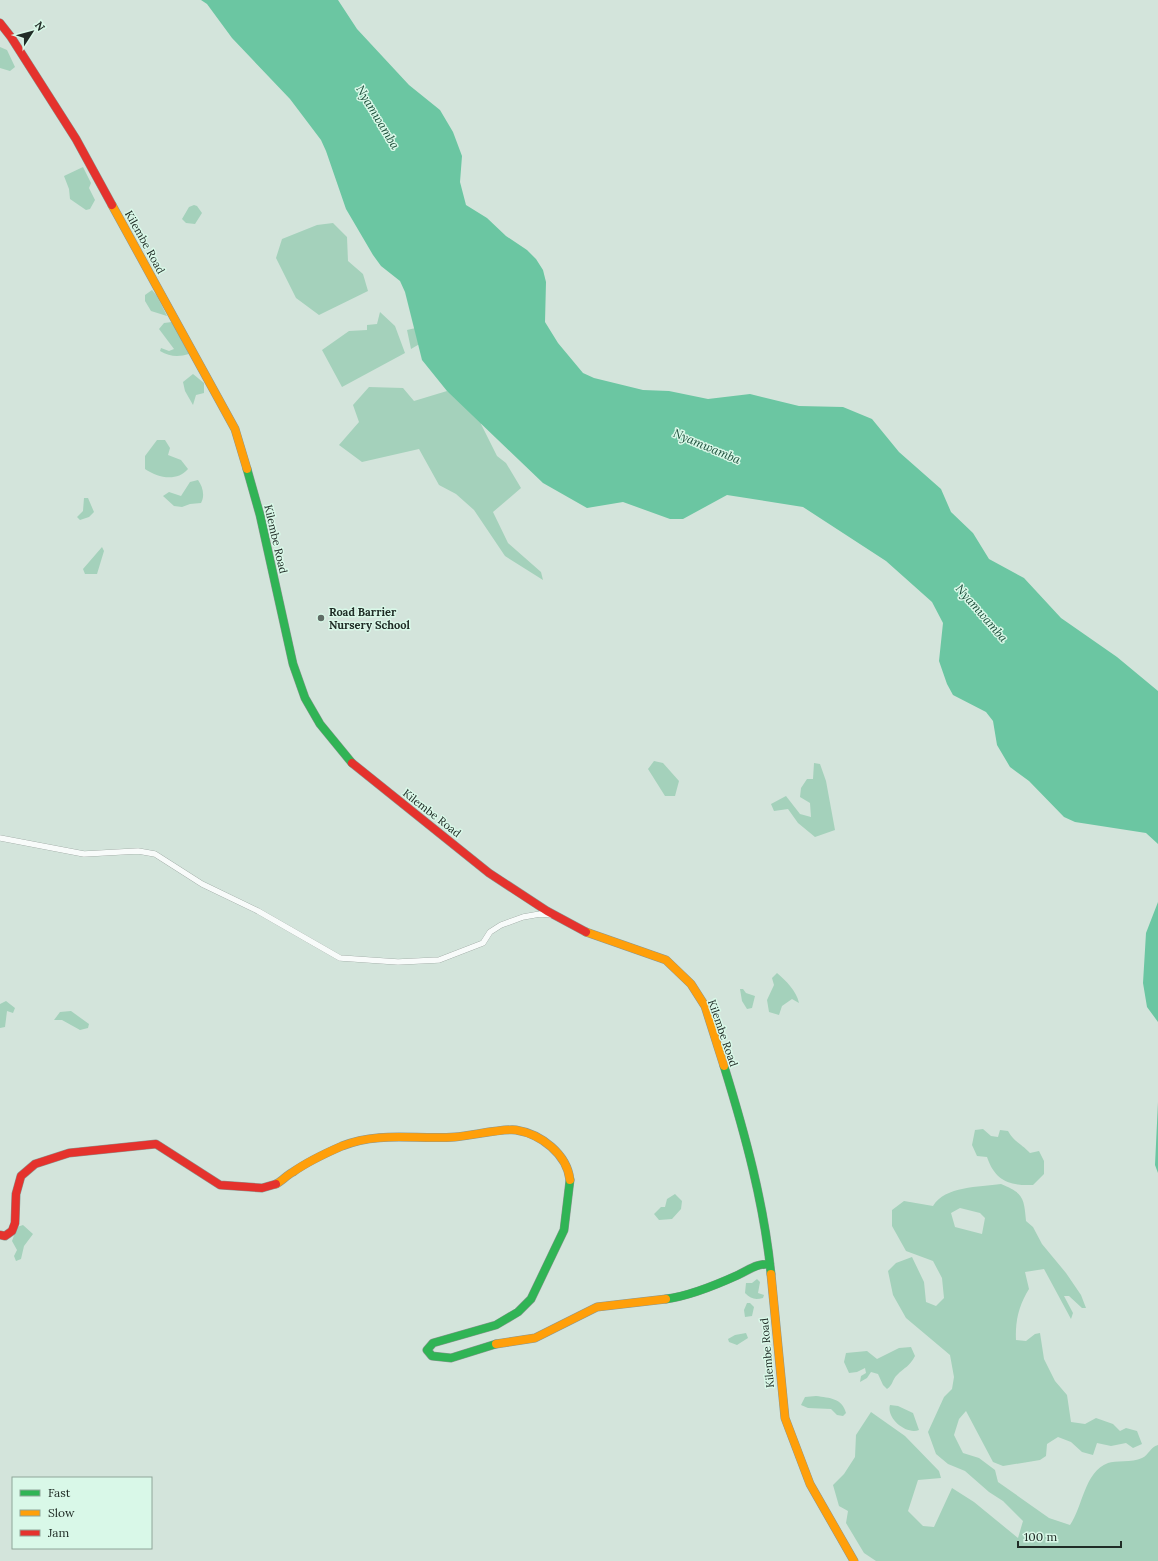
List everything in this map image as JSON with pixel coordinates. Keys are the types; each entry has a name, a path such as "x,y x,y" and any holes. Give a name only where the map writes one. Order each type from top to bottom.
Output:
{"main road":[{"name":"Kilembe Road","path":"0,23 11,37 76,139 235,429 260,515 293,664 305,698 320,724 352,763 489,873 578,929 666,960 691,984 705,1006 752,1161 770,1264 780,1382 785,1418 810,1484 854,1561"},
{"path":"0,1235 5,1236 12,1231 15,1223 16,1194 21,1176 35,1164 46,1159 69,1153 156,1144 220,1185 262,1188 278,1183 294,1171 342,1146 378,1137 454,1137 515,1130 530,1135 553,1147 565,1162 569,1171 570,1182 564,1230 558,1244 549,1258 540,1283 531,1299 524,1306 496,1325 433,1343 427,1350 432,1356 451,1358 486,1346 535,1338 597,1307 681,1297 738,1275 758,1264 770,1264"}],"street":[{"path":"0,838 84,854 138,851 155,854 202,884 258,911 340,958 398,962 439,960 483,943 490,932 501,925 523,917 540,914 554,915"}],"shaded area":[{"path":"0,47 7,50 15,67 10,71 0,68"},
{"path":"83,167 91,183 89,188 95,200 90,209 86,210 70,199 69,189 64,176"},
{"path":"194,205 197,206 202,213 195,224 186,223 182,219 189,207"},
{"path":"333,223 347,237 348,261 363,274 368,291 319,315 296,298 276,258 282,239 317,225"},
{"path":"152,290 157,296 167,316 151,311 145,301 145,295"},
{"path":"380,312 395,326 405,353 342,387 322,350 349,331 367,330 367,325 377,324"},
{"path":"172,322 189,354 174,356 160,351 161,348 169,351 174,349 159,329 164,323"},
{"path":"424,326 428,339 411,349 407,330"},
{"path":"193,374 204,383 204,393 196,395 193,405 185,391 183,382"},
{"path":"369,387 403,388 414,401 447,391 488,416 481,424 497,456 506,463 521,488 493,512 508,543 541,572 543,580 505,556 474,510 456,494 439,485 419,449 362,462 339,445 359,422 353,405"},
{"path":"157,440 165,440 170,448 168,455 181,460 188,469 184,473 178,476 167,477 156,475 145,469 145,456"},
{"path":"198,480 203,492 201,503 190,504 182,507 174,506 163,496 169,492 181,496 190,482"},
{"path":"84,498 88,498 94,512 89,517 80,520 77,517 83,511"},
{"path":"102,547 104,551 97,574 85,574 83,569"},
{"path":"654,761 663,763 679,781 675,796 665,796 648,769"},
{"path":"814,763 820,764 826,781 835,830 815,837 798,823 788,809 774,811 771,804 786,796 800,814 811,817 810,803 800,797 801,788 807,779 813,779"},
{"path":"777,973 793,990 799,1003 792,999 782,1006 779,1015 769,1012 767,1000 774,985 772,978"},
{"path":"740,989 743,989 746,993 755,996 752,1008 747,1009 742,1001"},
{"path":"6,1001 15,1008 13,1013 7,1011 5,1027 0,1028 0,1004"},
{"path":"71,1011 89,1024 88,1028 80,1030 62,1020 54,1020 60,1012"},
{"path":"983,1129 991,1136 998,1137 1000,1130 1008,1131 1013,1138 1030,1153 1039,1151 1044,1161 1044,1174 1033,1185 1010,1183 999,1177 994,1172 987,1157 977,1156 972,1145 975,1130"},
{"path":"1001,1184 1014,1190 1021,1197 1026,1221 1033,1227 1042,1244 1066,1273 1081,1295 1086,1308 1082,1308 1069,1296 1064,1296 1073,1313 1071,1319 1044,1269 1025,1272 1029,1289 1018,1313 1016,1340 1026,1341 1035,1334 1040,1333 1044,1359 1055,1381 1067,1395 1071,1422 1085,1424 1096,1418 1113,1424 1120,1431 1126,1428 1137,1431 1142,1444 1133,1448 1126,1443 1111,1446 1097,1443 1093,1455 1082,1452 1071,1442 1058,1437 1047,1444 1046,1456 1040,1460 1003,1466 993,1462 966,1411 959,1419 954,1435 963,1453 979,1458 995,1470 998,1482 1049,1518 1070,1525 1089,1482 1100,1468 1111,1462 1138,1460 1146,1455 1153,1447 1158,1445 1158,1561 876,1561 864,1553 846,1523 848,1511 839,1506 833,1485 844,1474 855,1457 856,1435 871,1412 905,1436 939,1471 941,1478 918,1480 908,1511 923,1526 934,1527 952,1488 974,1502 1018,1538 1023,1521 1003,1501 989,1492 965,1471 948,1464 936,1454 928,1432 944,1397 952,1389 954,1377 950,1355 906,1318 893,1295 888,1271 896,1263 912,1257 924,1282 926,1302 936,1306 944,1298 942,1278 933,1261 906,1251 892,1226 892,1210 904,1201 933,1206 938,1199 954,1191","holes":["960,1208 980,1213 985,1218 982,1234 955,1227 951,1213"]},
{"path":"675,1194 682,1201 681,1209 672,1219 659,1220 654,1214 661,1207 665,1207 667,1199"},
{"path":"23,1225 33,1234 24,1246 21,1259 16,1261 14,1256 17,1250 12,1241 17,1227"},
{"path":"757,1279 760,1282 758,1293 764,1295 763,1298 755,1299 751,1298 745,1293 746,1283 752,1283"},
{"path":"747,1303 750,1303 754,1307 752,1316 745,1317 744,1310"},
{"path":"746,1333 748,1338 737,1345 729,1342 728,1339 735,1335"},
{"path":"911,1347 915,1356 913,1360 895,1377 887,1389 883,1385 878,1374 871,1372 867,1378 860,1382 861,1376 866,1373 865,1368 857,1372 849,1373 844,1362 846,1353 867,1351 877,1359 899,1348"},
{"path":"816,1396 835,1400 842,1404 846,1413 843,1416 837,1415 831,1409 808,1408 801,1405 805,1397"},
{"path":"890,1405 898,1406 913,1413 919,1430 908,1430 898,1424 891,1415"}],"water":[{"name":"Nyamwamba","path":"201,0 338,0 357,29 409,85 440,110 453,132 462,156 460,182 466,205 487,218 506,236 527,250 536,259 543,270 546,282 545,322 558,343 583,373 594,378 643,390 669,391 708,399 750,394 799,406 843,407 872,419 899,452 941,489 951,512 973,533 989,559 1024,578 1061,618 1117,657 1158,691 1158,844 1146,833 1075,822 1064,817 1029,781 1010,767 997,745 993,721 986,712 953,695 947,684 939,661 943,623 932,602 886,561 803,507 727,495 683,519 670,519 623,502 587,508 543,483 447,391 422,360 405,292 400,281 381,266 346,209 321,140 290,99 232,38 207,4"},
{"path":"1158,902 1158,1022 1147,1007 1143,983 1146,933"},
{"path":"1158,1102 1158,1173 1155,1165"}],"traffic: fast":[{"path":"247,469 260,515 293,664 305,698 320,724 352,763"},
{"path":"724,1066 759,1195 771,1274"},
{"path":"496,1344 451,1358 432,1356 427,1350 433,1343 496,1325 518,1312 531,1299 564,1230 570,1180"},
{"path":"666,1299 703,1290 757,1266 770,1264"}],"traffic: slow":[{"path":"112,205 235,429 247,469"},
{"path":"586,932 666,960 691,984 705,1006 724,1066"},
{"path":"276,1184 310,1161 356,1141 384,1137 441,1138 510,1130 525,1132 535,1136 551,1147 564,1162 570,1180"},
{"path":"771,1274 785,1418 810,1484 854,1561"},
{"path":"496,1344 535,1338 597,1307 666,1299"}],"traffic: jam":[{"path":"0,23 11,37 76,139 112,205"},
{"path":"352,763 489,873 547,911 586,932"},
{"path":"0,1235 5,1236 12,1231 15,1223 16,1194 21,1176 35,1164 69,1153 156,1144 220,1185 262,1188 276,1184"}],"place":[{"name":"Road Barrier Nursery School","path":"321,618"}]}
